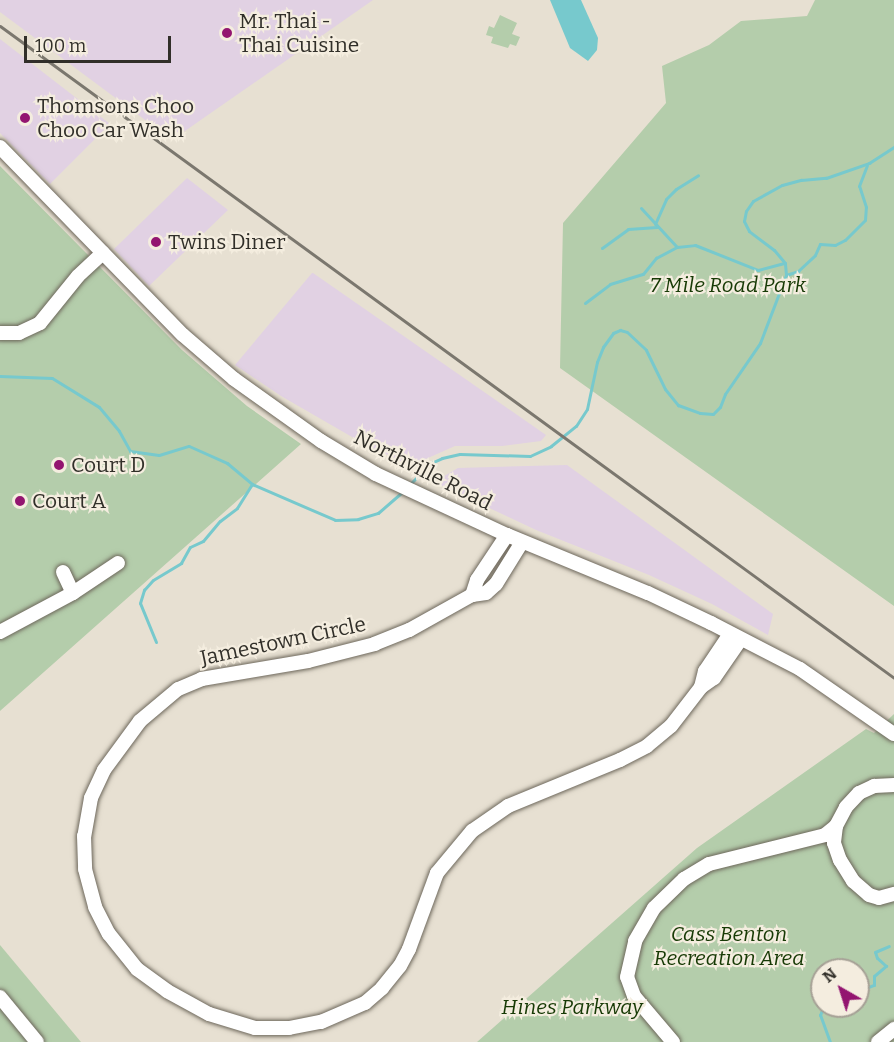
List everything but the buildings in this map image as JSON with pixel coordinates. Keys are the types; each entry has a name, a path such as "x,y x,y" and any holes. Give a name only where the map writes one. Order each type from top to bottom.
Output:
{"street":[{"name":"Northville Road","path":"0,147 183,335 234,379 321,441 421,495 522,542 648,593 800,669 894,734"},
{"path":"0,333 19,333 40,323 78,276 103,253"},
{"path":"472,595 477,580 507,535"},
{"name":"Jamestown Circle","path":"522,542 496,584 486,593 472,595 409,630 375,644 308,661 202,679 178,689 140,722 104,770 91,798 84,836 85,869 95,907 109,934 137,969 168,991 209,1014 255,1028 289,1029 321,1022 365,1003 382,988 400,966 409,949 428,892 438,873 472,831 489,817 526,797 620,760 646,746 671,726 701,687 705,671 736,637"},
{"path":"0,632 73,593 118,563"},
{"path":"63,572 73,593"},
{"path":"894,785 874,786 859,793 846,807 836,826 834,843 840,860 853,881 869,895 879,898 894,894"},
{"path":"673,1042 644,1009 628,985 627,966 635,941 648,917 667,893 709,864 825,835 836,826"},
{"path":"0,996 37,1042"},
{"path":"878,1042 894,1029"}],"shaded area":[{"path":"0,0 373,0 172,140 0,12"},
{"path":"0,39 110,124 50,184 0,133"},
{"path":"187,178 228,210 149,286 114,249"},
{"path":"312,273 546,435 541,441 502,446 455,446 410,466 359,441 281,396 235,365"},
{"path":"567,465 773,614 768,635 712,604 649,575 536,530 434,482 458,468"}],"green space":[{"name":"7 Mile Road Park","path":"815,0 894,0 894,606 560,368 563,223 666,103 662,66 709,45 741,21 807,16"},
{"path":"500,15 517,23 512,34 520,37 516,46 510,44 508,48 491,43 493,37 486,35 489,26 494,28"},
{"path":"0,166 182,350 247,406 301,444 0,711"},
{"name":"Cass Benton Recreation Area","path":"894,714 894,1042 477,1042 697,848 866,729 874,733"},
{"path":"0,945 81,1042 0,1042"}],"water":[{"path":"550,0 581,0 598,38 597,50 588,61 570,48"}],"waterway":[{"path":"409,485 431,463 442,458 460,454 530,456 551,446 576,426 587,409 597,362 603,347 613,333 620,330 627,332 646,350 665,389 678,405 700,413 713,414 720,407 725,394 760,343 786,275 785,263 774,250 749,231 744,221 746,211 753,201 782,185 801,180 826,178 869,163 894,147"},
{"path":"786,275 798,271 815,255 820,244 835,245 845,240 865,220 866,207 859,186 867,165"},
{"path":"655,224 666,199 676,189 698,175"},
{"path":"641,208 677,247 695,245 758,270 784,263"},
{"path":"602,248 628,229 657,227"},
{"path":"585,303 610,284 643,274 656,258 677,247"},
{"path":"0,376 52,378 99,407 119,431 130,451 159,455 189,446 227,463 252,484 335,520 358,519 378,513 402,492"},
{"path":"156,642 140,603 144,590 153,580 181,563 190,547 203,541 220,521 237,508 252,484"},
{"path":"870,986 874,985 874,976 886,966 877,958 875,952 889,946"},
{"path":"821,1018 830,1042"}],"railway":[{"path":"0,26 894,678"}],"place":[{"name":"Mr. Thai - Thai Cuisine","path":"227,33"},
{"name":"Thomsons Choo Choo Car Wash","path":"25,118"},
{"name":"Twins Diner","path":"156,242"},
{"name":"Court D","path":"59,465"},
{"name":"Court A","path":"20,501"}],"park label":[{"name":"Hines Parkway","path":"572,1007"}]}
